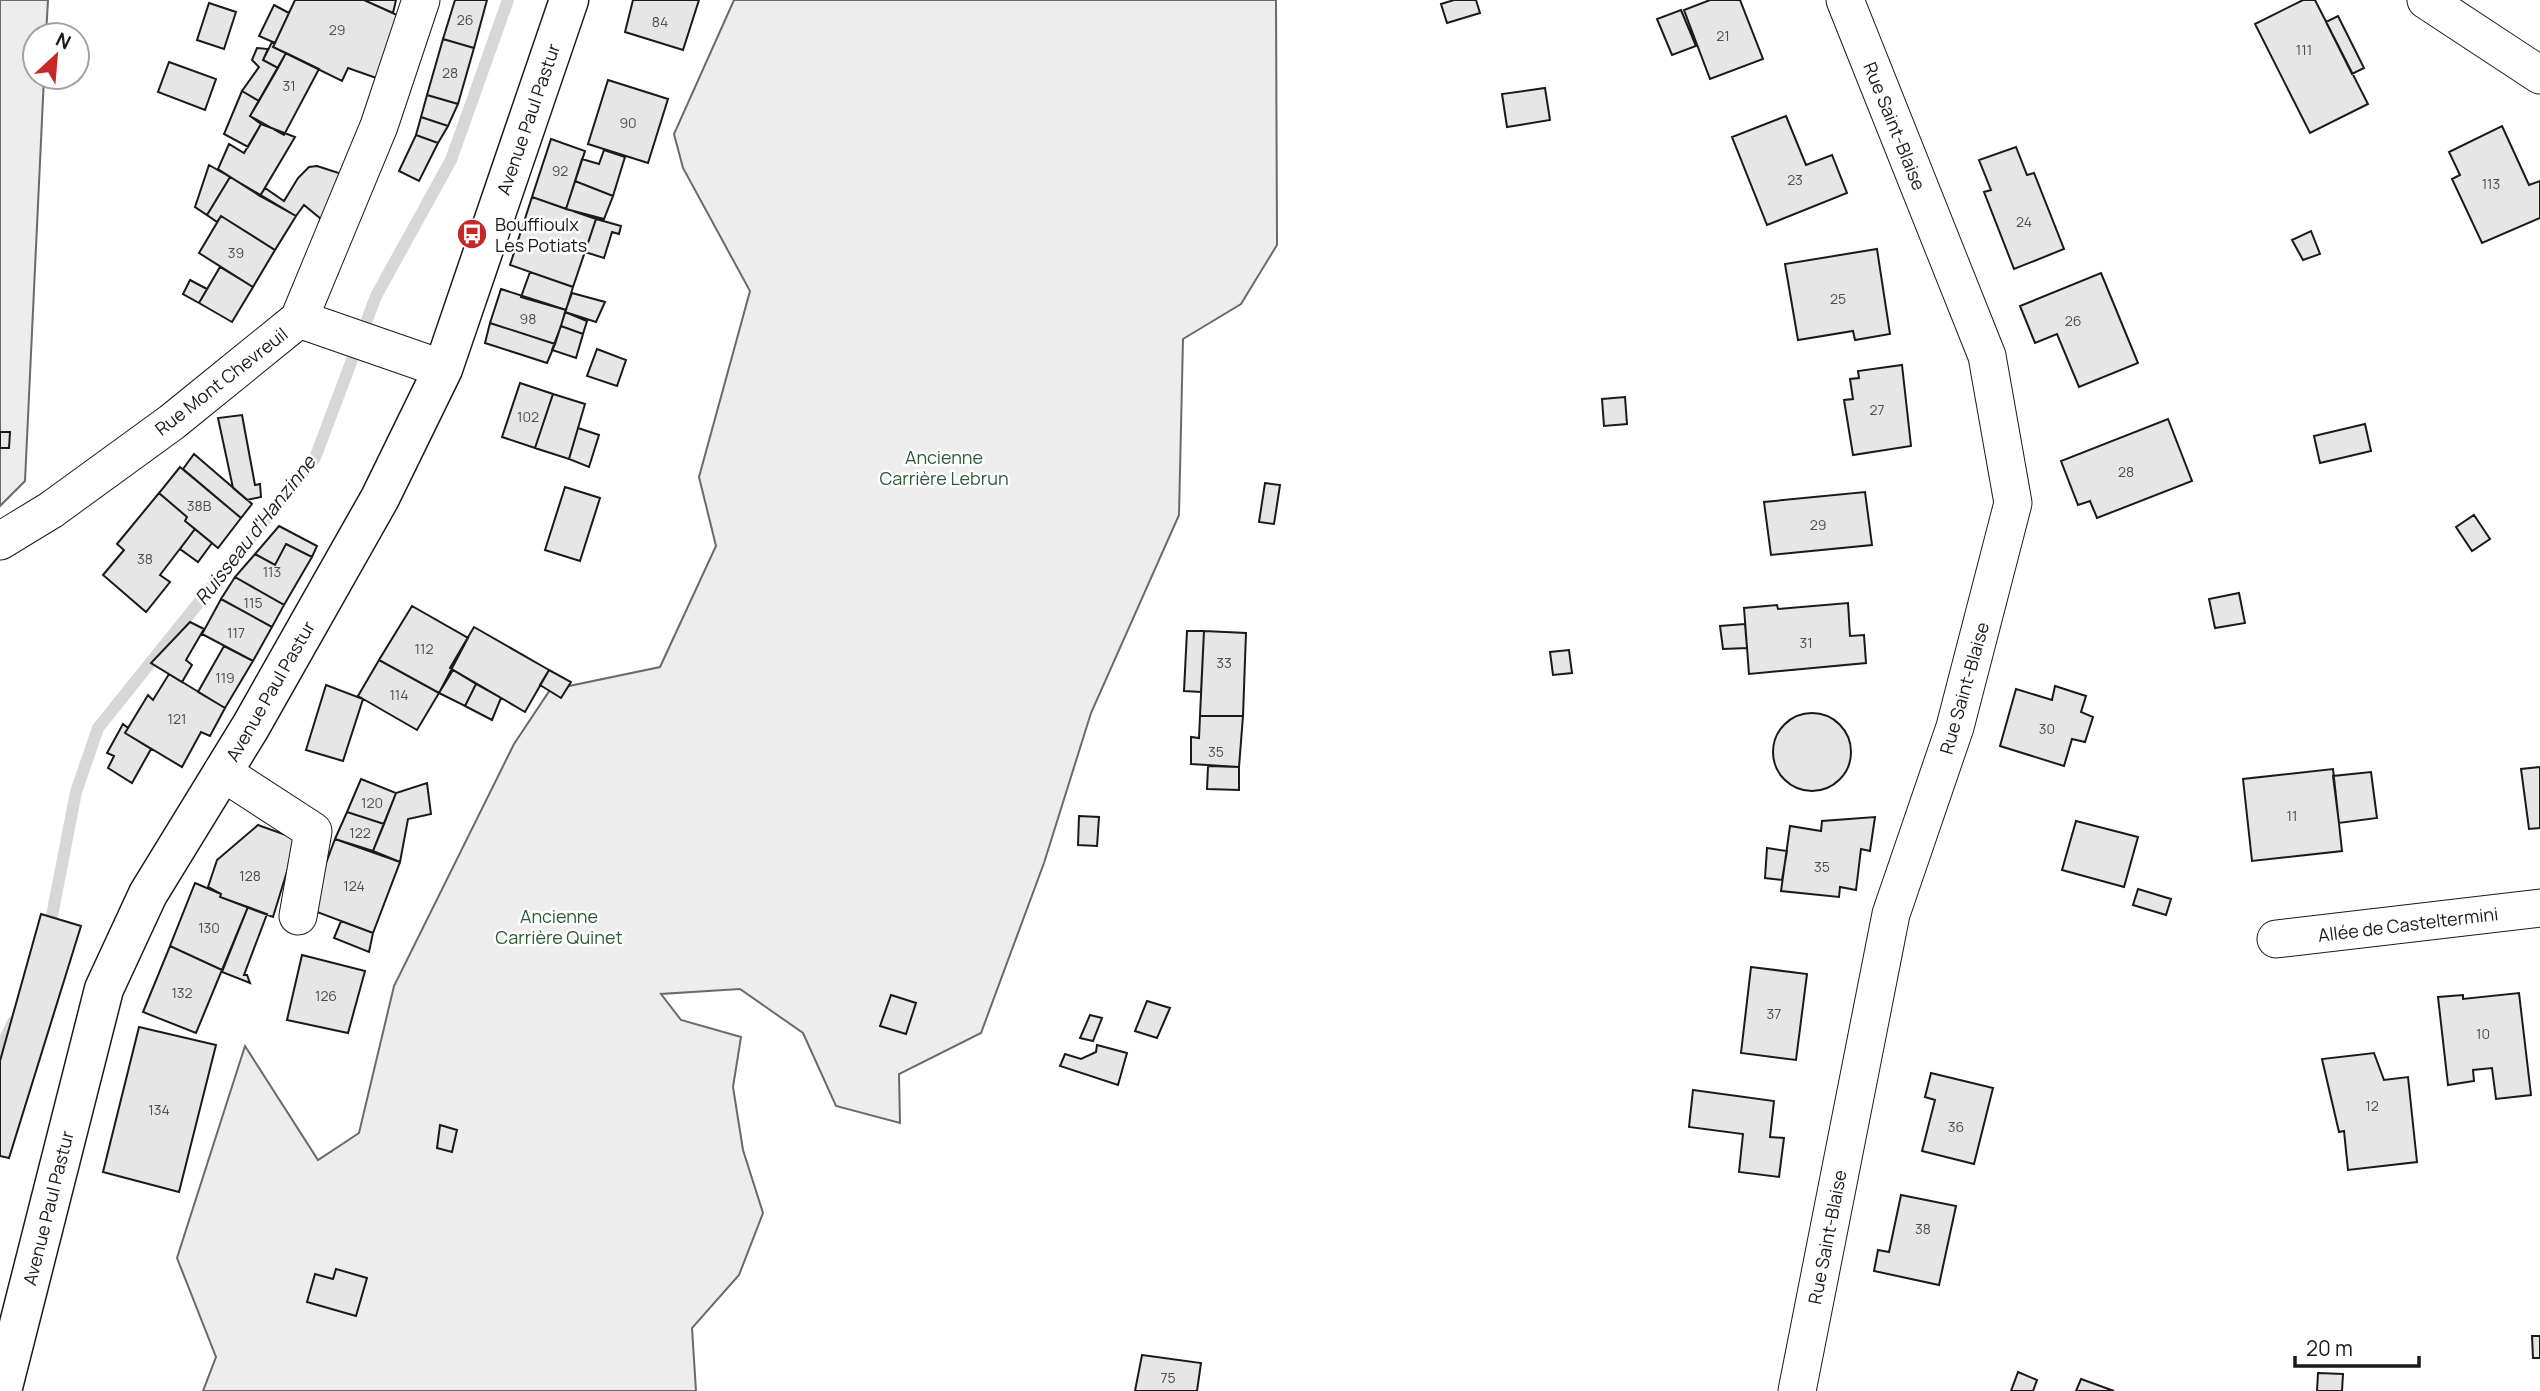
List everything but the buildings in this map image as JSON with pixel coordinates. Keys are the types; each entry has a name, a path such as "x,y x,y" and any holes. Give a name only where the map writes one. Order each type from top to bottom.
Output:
{"main road":[{"name":"Avenue Paul Pastur","path":"2,1391 104,989 148,894 222,772 380,498 443,369 569,0"}],"street":[{"name":"Rue Mont Chevreuil","path":"0,541 51,510 172,422 315,325 421,0"},
{"name":"Rue Saint-Blaise","path":"1797,1391 1891,914 1955,727 2013,503 1987,356 1845,0"},
{"path":"2426,0 2540,75"},
{"path":"315,325 443,369"},
{"path":"222,772 313,831 298,916"},
{"name":"Allée de Casteltermini","path":"2276,939 2540,908"}],"shaded area":[{"path":"0,0 48,0 47,21 21,21 21,91 43,91 25,481 0,506"},
{"path":"734,0 1276,0 1277,245 1241,304 1183,339 1179,515 1091,713 1044,863 981,1033 899,1074 900,1123 836,1106 803,1033 740,989 661,994 681,1020 741,1037 733,1087 743,1150 763,1213 739,1275 692,1328 696,1391 203,1391 216,1357 177,1258 245,1046 318,1160 359,1133 394,986 514,744 550,690 660,667 716,546 699,477 750,291 683,168 674,134"}],"waterway":[{"name":"Ruisseau d'Hanzinne","path":"49,931 76,792 98,728 315,458 376,296 451,160 508,0"},
{"name":"Ruisseau d'Hanzinne","path":"0,1050 13,1022"}],"place":[{"name":"Bouffioulx Les Potiats","path":"472,234"}],"park label":[{"name":"Ancienne Carrière Lebrun","path":"944,468"},
{"name":"Ancienne Carrière Quinet","path":"559,926"}]}
